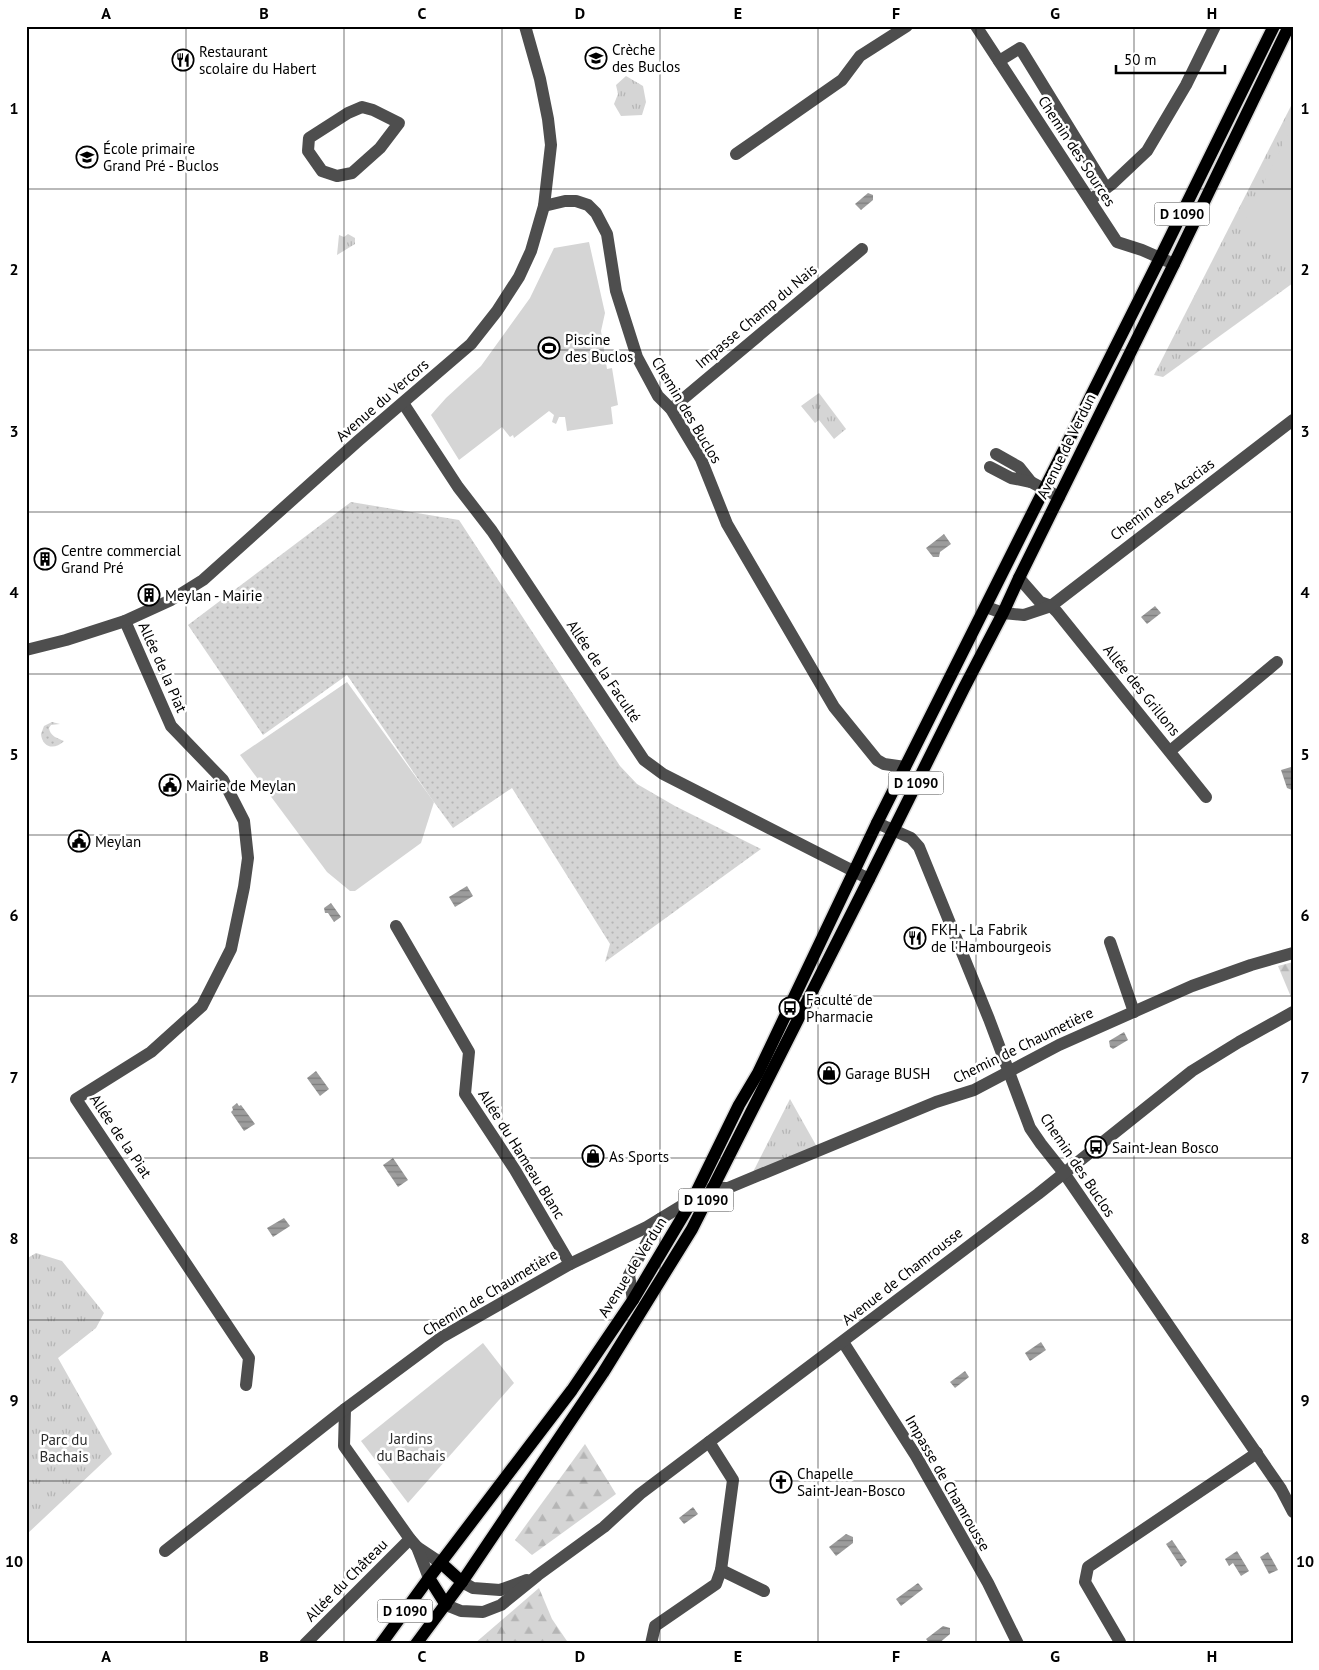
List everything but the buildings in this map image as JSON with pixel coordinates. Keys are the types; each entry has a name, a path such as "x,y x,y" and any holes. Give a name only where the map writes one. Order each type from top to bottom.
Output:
{"main road":[{"name":"Avenue de Verdun","path":"381,1644 440,1563 572,1390 633,1300 693,1199 739,1105 766,1056 877,823 1274,26"},
{"name":"Avenue de Verdun","path":"416,1644 462,1582 602,1373 692,1229 869,880 955,705 1004,613 1019,578 1289,26"},
{"path":"440,1563 462,1582"},
{"path":"429,1578 446,1605"}],"street":[{"name":"Avenue du Vercors","path":"26,650 66,640 125,621 171,600 203,580 358,441 471,344 497,311 519,276 531,250 544,206 551,145 540,79 525,26"},
{"path":"736,154 842,80 860,56 907,26"},
{"name":"Chemin des Sources","path":"976,26 1117,242 1174,264"},
{"path":"1090,200 1147,151 1186,84 1214,26"},
{"path":"999,61 1020,48 1106,188"},
{"path":"362,107 373,110 399,123 380,148 352,173 337,176 322,171 308,151 309,138 348,113 362,107"},
{"name":"Chemin des Buclos","path":"544,206 565,201 576,201 588,205 596,213 606,234 616,291 637,357 658,396 672,410 702,460 727,524 834,708 877,760 884,764 905,767"},
{"name":"Impasse Champ du Nais","path":"672,410 862,249"},
{"name":"Allée de la Faculté","path":"404,403 458,487 492,531 644,760 663,774 853,872"},
{"name":"Chemin des Acacias","path":"1051,606 1293,420"},
{"path":"996,454 1019,467 1031,482 1059,497"},
{"path":"990,467 1011,478 1031,482"},
{"name":"Allée des Grillons","path":"1019,578 1040,602 1051,606 1058,612 1206,796"},
{"path":"986,607 1004,613 1024,614 1051,606"},
{"name":"Allée de la Piat","path":"125,621 171,726 223,780 244,821 248,858 231,949 202,1006 151,1052 76,1099 249,1358 246,1384"},
{"path":"1170,751 1277,662"},
{"name":"Chemin des Buclos","path":"877,823 911,838 919,847 958,939 1030,1128 1064,1173 1281,1489 1293,1512"},
{"path":"853,872 869,880"},
{"name":"Allée du Hameau Blanc","path":"396,926 469,1052 465,1094 515,1170 570,1264"},
{"path":"1110,942 1134,1012"},
{"name":"Chemin de Chaumetière","path":"712,1188 728,1188 936,1102 974,1090 1058,1044 1192,986 1251,965 1293,953"},
{"name":"Avenue de Chamrousse","path":"446,1605 461,1611 483,1612 501,1605 538,1575 604,1527 640,1494 1064,1173 1192,1071 1238,1042 1293,1012"},
{"name":"Chemin de Chaumetière","path":"165,1551 345,1409 442,1337 570,1264 647,1226 693,1199"},
{"name":"Chemin de Chaumetière","path":"633,1300 629,1275 660,1219"},
{"name":"Impasse de Chamrousse","path":"843,1342 916,1456 988,1583 1018,1644"},
{"path":"345,1409 344,1446 413,1543 429,1578"},
{"path":"651,1644 654,1626 716,1584 722,1570 733,1480 709,1442"},
{"path":"1120,1642 1085,1582 1088,1567 1256,1453"},
{"path":"413,1543 440,1563"},
{"name":"Allée du Château","path":"304,1644 413,1543"},
{"path":"722,1570 764,1591"},
{"name":"Avenue de Chamrousse","path":"462,1582 473,1588 500,1590 538,1575"}],"green space":[{"path":"626,76 643,86 646,102 642,115 621,116 614,104 618,94 616,85"},
{"path":"1293,102 1293,283 1163,377 1154,375"},
{"path":"1290,130 1293,131 1293,255 1241,229"},
{"path":"348,234 355,238 355,244 337,255 339,235 344,237"},
{"name":"Piscine des Buclos","path":"589,242 605,313 601,331 607,369 612,368 618,405 611,407 613,424 567,431 565,417 559,417 556,424 552,422 554,415 549,411 514,438 513,435 510,437 502,427 459,460 431,415 446,398 481,366 530,298 554,248"},
{"path":"819,393 846,429 834,439 819,420 815,423 801,406"},
{"path":"351,502 459,520 620,766 637,784 675,806 761,849 605,962 610,944 512,788 453,828 347,675 263,735 188,625"},
{"path":"347,682 434,802 421,843 355,891 350,891 327,872 240,755"},
{"path":"52,722 60,724 51,725 49,728 51,733 64,741 53,747 46,745 41,734 44,726"},
{"path":"1293,962 1293,996 1291,997 1278,966"},
{"path":"790,1099 817,1147 752,1174"},
{"name":"Parc du Bachais","path":"36,1253 62,1261 104,1313 96,1328 58,1358 112,1454 26,1535 26,1259"},
{"name":"Jardins du Bachais","path":"483,1343 514,1383 408,1503 361,1441"},
{"path":"585,1444 616,1494 532,1555 515,1540"},
{"path":"539,1588 552,1619 569,1644 474,1644"}],"shaded area":[{"path":"868,193 873,195 873,200 861,210 855,204"},
{"path":"944,534 951,544 940,552 939,557 933,557 926,548"},
{"path":"1155,606 1161,613 1147,624 1141,617"},
{"path":"1291,767 1293,773 1292,790 1287,788 1281,770"},
{"path":"467,886 473,896 455,907 449,897"},
{"path":"331,903 341,917 334,922 328,913 325,913 324,908"},
{"path":"1124,1032 1128,1040 1113,1049 1110,1047 1109,1041"},
{"path":"316,1071 329,1089 320,1096 307,1078"},
{"path":"237,1103 239,1106 241,1105 255,1124 244,1131 231,1112 233,1110 232,1107"},
{"path":"393,1158 408,1180 398,1187 383,1165"},
{"path":"284,1218 290,1226 273,1237 267,1228"},
{"path":"1041,1342 1046,1350 1030,1361 1025,1353"},
{"path":"965,1371 969,1377 955,1388 950,1382"},
{"path":"693,1507 698,1514 684,1524 679,1518"},
{"path":"846,1534 853,1537 853,1543 836,1556 829,1547"},
{"path":"1172,1540 1187,1562 1181,1567 1166,1544"},
{"path":"1237,1551 1249,1571 1241,1576 1233,1563 1229,1566 1225,1559"},
{"path":"1268,1552 1278,1570 1269,1574 1260,1557"},
{"path":"918,1583 923,1589 901,1606 896,1599"},
{"path":"943,1626 950,1628 950,1634 938,1644 930,1644 926,1639"}],"place":[{"name":"Crèche des Buclos","path":"596,58"},
{"name":"Restaurant scolaire du Habert","path":"183,60"},
{"name":"École primaire Grand Pré - Buclos","path":"87,157"},
{"name":"Piscine des Buclos","path":"549,348"},
{"name":"Centre commercial Grand Pré","path":"45,559"},
{"name":"Meylan - Mairie","path":"149,595"},
{"name":"Mairie de Meylan","path":"170,785"},
{"name":"Meylan","path":"79,841"},
{"name":"FKH - La Fabrik de l'Hambourgeois","path":"915,938"},
{"name":"Faculté de Pharmacie","path":"790,1008"},
{"name":"Garage BUSH","path":"829,1073"},
{"name":"Saint-Jean Bosco","path":"1096,1147"},
{"name":"As Sports","path":"593,1156"},
{"name":"Chapelle Saint-Jean-Bosco","path":"781,1482"}]}
